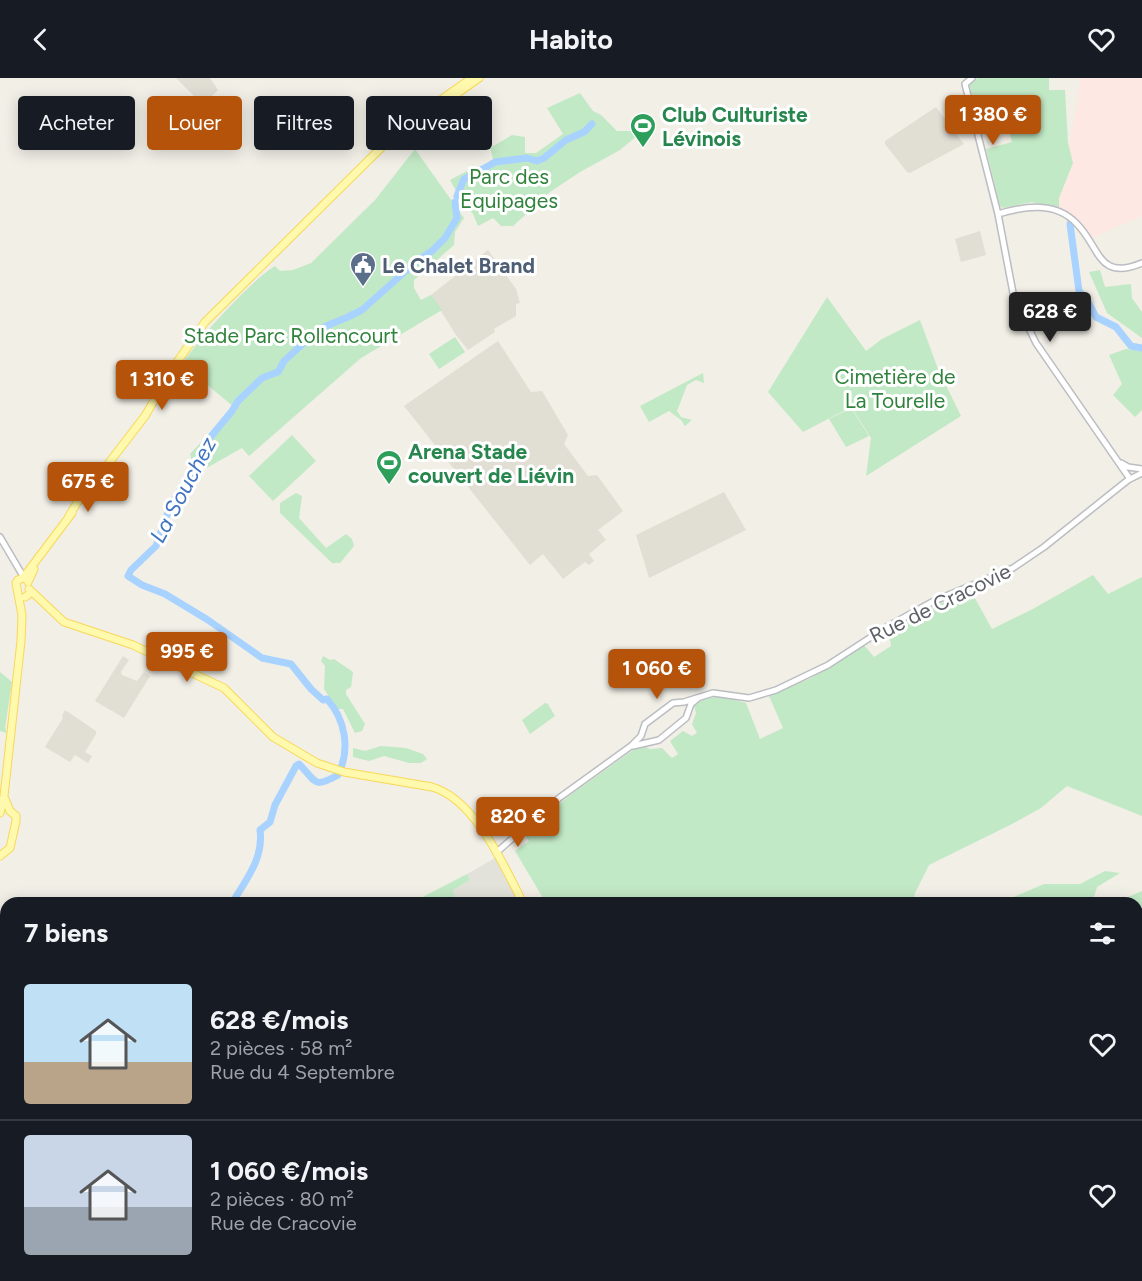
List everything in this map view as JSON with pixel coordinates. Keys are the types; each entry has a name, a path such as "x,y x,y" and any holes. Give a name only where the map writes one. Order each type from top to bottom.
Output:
{"main road":[{"path":"447,96 472,78"},
{"path":"454,96 479,78"},
{"path":"0,813 4,796 20,653 23,585 80,498 145,416 177,362 205,322 379,150"},
{"path":"312,217 384,150"},
{"path":"23,585 64,622 133,645 218,684 231,693 273,738 309,759 344,772 440,789 471,816 498,851 520,897"},
{"path":"2,853 11,847 16,821 16,816 10,811 4,796"},
{"path":"0,813 4,810 10,811"}],"street":[{"path":"972,78 965,84 998,214 1012,295 1032,336 1131,477 1135,469"},
{"path":"998,214 1029,206 1052,209 1076,223 1098,257 1109,266 1118,269 1142,263"},
{"path":"1120,463 1142,471"},
{"name":"Rue de Cracovie","path":"631,746 642,733 645,724 673,703 712,693 743,698 755,697 776,690 828,666 903,617 932,602 1013,568 1044,547 1131,477 1142,471"},
{"path":"0,537 23,585"},
{"path":"498,851 560,798 631,746 659,740 686,718 691,704 699,696"},
{"path":"681,702 686,705 688,711"},
{"path":"642,733 648,741"}],"shaded area":[{"path":"176,78 210,78 218,90 212,96 194,96"},
{"path":"1080,78 1142,78 1142,216 1090,239 1085,230 1055,209 1071,161 1069,147"},
{"path":"936,107 964,144 910,173 907,172 885,141"},
{"path":"980,231 986,255 961,262 955,239"},
{"path":"488,250 516,289 520,303 516,304 516,316 494,329 495,332 468,350 431,295"},
{"path":"498,341 531,392 542,391 568,435 564,444 588,476 597,475 623,511 598,530 606,540 589,554 594,561 589,565 585,562 563,579 543,554 530,565 404,406"},
{"path":"724,492 746,530 649,578 636,535"},
{"path":"123,656 129,660 121,672 122,675 137,681 144,672 150,676 124,718 95,701"},
{"path":"65,710 96,731 85,752 92,756 88,763 75,755 70,762 45,747 63,718"},
{"path":"497,857 518,897 455,897 453,890 470,880 467,874"}],"green space":[{"path":"978,78 1049,78 1049,90 1065,90 1068,143 1073,163 1059,198 1059,209 1032,202 1003,208 1000,206 986,149 1012,142 1006,119 980,126 970,87 970,83"},
{"name":"Parc des Equipages","path":"580,93 593,111 601,115 617,131 643,131 620,150 550,192 513,226 501,226 493,218 478,226 473,214 460,198 450,180 467,171 469,176 494,162 491,150 492,147 512,135 525,137 525,153 536,153 563,134 547,108"},
{"name":"Stade Parc Rollencourt","path":"416,150 464,218 455,232 454,245 414,280 414,288 421,300 431,295 442,310 361,358 249,456 242,448 196,474 190,454 234,407 182,364 219,318 266,272 275,266 280,271 293,270 311,263 375,200"},
{"path":"1100,270 1105,287 1131,284 1132,298 1142,312 1142,338 1107,313 1089,272"},
{"name":"Cimetière de La Tourelle","path":"827,297 866,351 882,339 920,320 938,369 961,416 866,476 871,438 851,407 803,432 768,392"},
{"path":"455,337 465,352 439,369 429,354"},
{"path":"1126,349 1142,351 1142,410 1135,417 1113,395 1122,384 1109,355"},
{"path":"703,373 704,383 696,380 687,385 677,411 681,417 692,420 685,426 669,411 649,422 640,406"},
{"path":"851,408 869,436 846,447 829,419"},
{"path":"292,435 316,461 273,501 249,476"},
{"path":"296,493 302,496 299,518 326,548 346,534 352,539 354,546 340,563 332,563 280,513 280,503"},
{"path":"1093,575 1108,594 1142,577 1142,816 1067,786 1041,808 929,865 914,897 542,897 515,851 529,841 523,833 570,795 636,748 642,745 650,749 662,748 672,758 678,754 670,741 683,731 692,736 697,733 692,724 696,713 694,706 706,699 719,697 746,703 760,739 783,728 769,696 811,678 864,645 874,657 891,646 888,629 908,617 971,591 992,629"},
{"path":"323,656 330,660 334,659 353,672 351,687 346,690 346,694 365,724 362,731 355,733 343,709 337,709 324,689 325,666 321,661"},
{"path":"0,672 12,682 5,728 7,733 0,731"},
{"path":"545,703 555,716 530,734 522,720"},
{"path":"381,746 406,748 423,754 427,759 421,763 409,763 384,756 369,761 353,757 353,748 365,751"},
{"path":"1105,871 1120,873 1097,887 1094,897 1014,897 1044,884 1080,884"},
{"path":"467,874 470,880 453,890 455,897 423,897"},
{"path":"1142,891 1142,897 1128,897"}],"waterway":[{"name":"La Souchez","path":"457,196 464,179 495,162 527,158 537,161 566,140 584,132 592,124"},
{"name":"La Souchez","path":"236,897 257,859 261,840 260,830 270,822 275,805 296,766 299,764 319,782 338,775 345,745 342,725 327,699 323,700 311,689 291,664 262,658 208,620 165,594 142,585 128,576 131,570 156,546 171,504 191,476 204,445 238,401 262,378 278,372 284,361 314,334 362,310 418,260 432,251 445,238 457,218 455,202"},
{"name":"La Souchez","path":"1070,224 1079,291 1096,317 1116,327 1131,346 1142,348"}],"place":[{"name":"Club Culturiste Lévinois","path":"643,149"},
{"name":"Le Chalet Brand","path":"363,288"},
{"name":"Arena Stade couvert de Liévin","path":"389,486"}]}
